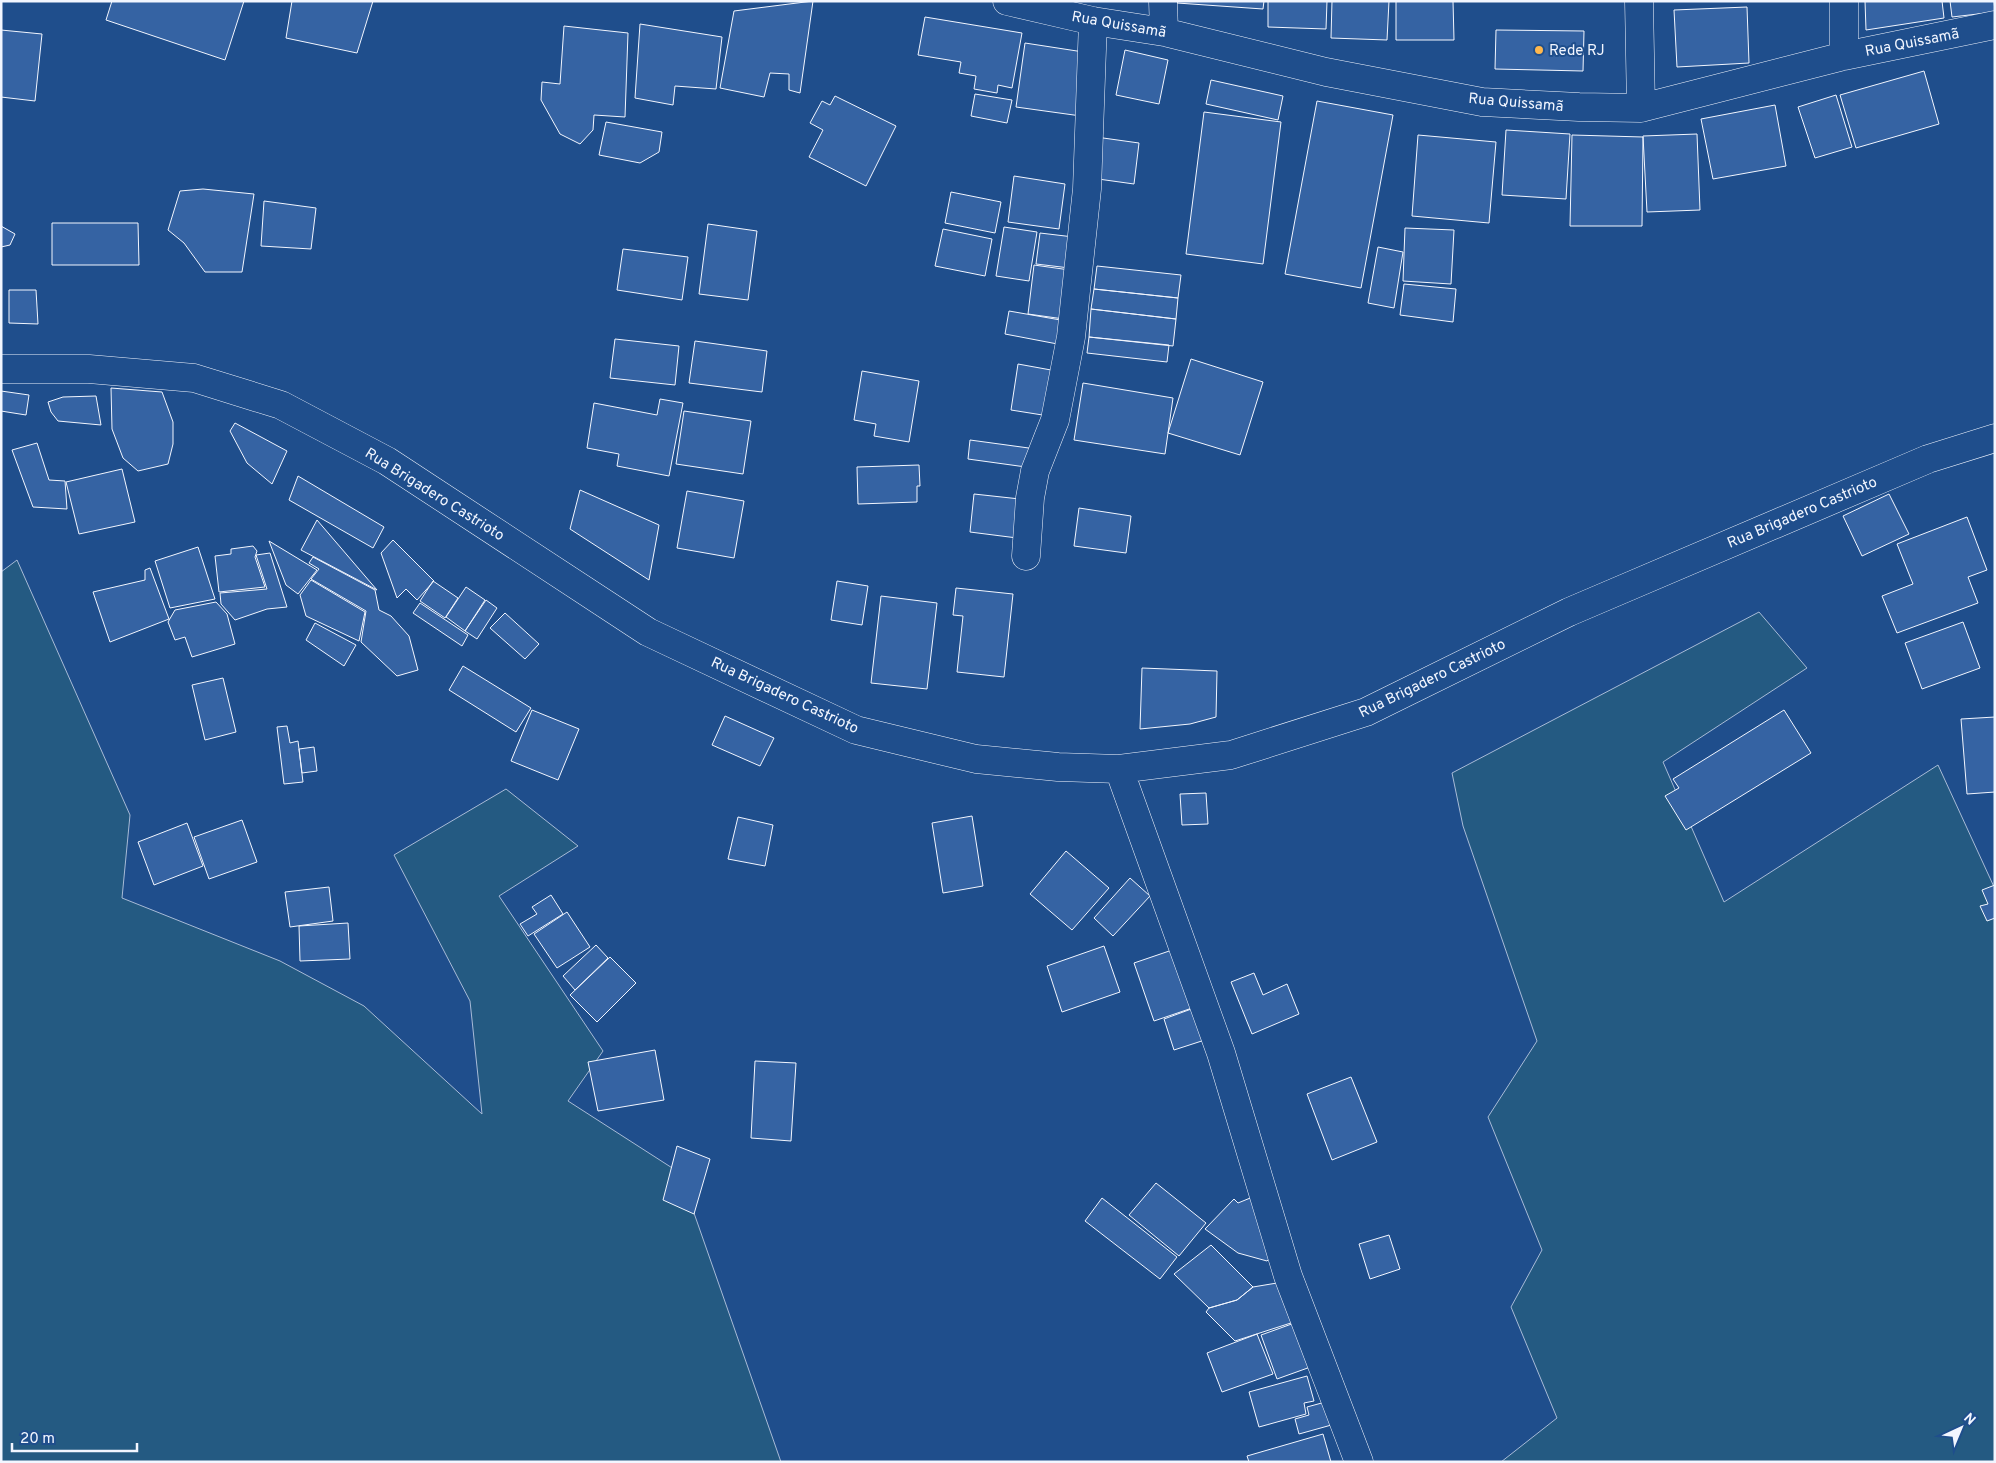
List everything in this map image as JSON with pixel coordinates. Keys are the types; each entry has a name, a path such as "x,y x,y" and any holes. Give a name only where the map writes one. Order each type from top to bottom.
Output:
{"street":[{"name":"Rua Quissamã","path":"1007,1 1093,21 1164,32 1326,72 1482,102 1579,107 1641,108 1844,56 1995,26"},
{"path":"1163,1 1164,32"},
{"path":"1639,1 1641,108"},
{"path":"1844,1 1844,56"},
{"path":"1026,556 1030,498 1035,471 1055,420 1071,337 1087,190 1093,21"},
{"name":"Rua Brigadero Castrioto","path":"1,369 88,370 194,378 281,405 387,461 648,632 856,730 976,759 1058,767 1119,769 1231,755 1366,712 1569,612 1928,458 1995,438"},
{"path":"1119,769 1221,1053 1288,1276 1358,1462"}],"shaded area":[{"path":"17,560 130,815 122,898 280,961 364,1006 482,1114 470,1001 394,855 506,789 578,846 499,896 603,1051 568,1101 680,1173 781,1462 1,1462 1,572"},
{"path":"1759,612 1807,668 1663,762 1724,902 1938,765 1995,889 1995,1462 1501,1462 1557,1418 1511,1307 1542,1250 1488,1117 1537,1041 1463,826 1452,773"}],"building":[{"path":"112,1 244,1 225,60 106,20"},
{"path":"292,1 373,1 357,53 286,38"},
{"path":"813,1 800,93 789,90 789,74 770,73 764,97 720,88 734,11"},
{"path":"1178,1 1264,1 1263,9 1177,3"},
{"path":"1268,1 1327,1 1326,29 1268,27"},
{"path":"1332,1 1389,1 1387,40 1331,38"},
{"path":"1396,1 1453,1 1454,40 1396,40"},
{"path":"1865,1 1942,1 1944,18 1866,30"},
{"path":"1950,1 1994,1 1995,12 1952,17"},
{"path":"1747,7 1749,63 1677,67 1674,10"},
{"path":"925,17 1022,33 1012,88 998,85 997,93 974,89 976,76 959,73 961,62 918,55"},
{"path":"640,24 722,37 716,89 675,86 673,105 635,98"},
{"path":"564,26 628,33 625,117 594,115 593,130 580,144 560,134 541,100 542,82 560,84"},
{"path":"1,30 42,34 35,101 1,97"},
{"name":"Rede RJ","path":"1496,30 1584,31 1583,71 1495,69"},
{"path":"1025,43 1090,53 1081,116 1016,107"},
{"path":"1125,50 1168,60 1159,104 1116,95"},
{"path":"1924,71 1939,124 1856,148 1840,95"},
{"path":"1211,80 1283,96 1278,120 1206,104"},
{"path":"975,94 1012,100 1007,123 971,116"},
{"path":"1836,95 1852,147 1815,158 1798,107"},
{"path":"835,96 896,126 866,186 809,157 823,130 810,123 822,101 830,105"},
{"path":"1317,101 1393,115 1361,288 1285,274"},
{"path":"1775,105 1786,166 1713,179 1701,119"},
{"path":"1204,112 1281,122 1263,264 1186,254"},
{"path":"606,122 662,132 659,152 640,163 599,155"},
{"path":"1506,130 1570,134 1566,199 1502,195"},
{"path":"1697,134 1700,210 1647,212 1643,136"},
{"path":"1418,135 1496,142 1489,223 1412,216"},
{"path":"1572,135 1643,137 1642,226 1570,226"},
{"path":"1096,137 1139,143 1134,184 1091,178"},
{"path":"1014,176 1065,184 1059,229 1008,222"},
{"path":"203,189 254,194 242,272 205,272 184,243 168,230 180,191"},
{"path":"951,192 1001,202 995,233 945,223"},
{"path":"264,201 316,208 311,249 261,246"},
{"path":"52,223 138,223 139,265 52,265"},
{"path":"708,224 757,231 748,300 699,294"},
{"path":"1,226 15,234 10,245 1,247"},
{"path":"1004,227 1037,232 1029,281 996,276"},
{"path":"1405,228 1454,230 1451,284 1403,281"},
{"path":"943,229 992,239 985,276 935,266"},
{"path":"1040,233 1082,238 1078,269 1036,264"},
{"path":"1378,247 1403,252 1394,308 1368,303"},
{"path":"623,249 688,257 682,300 617,290"},
{"path":"1034,265 1077,271 1071,320 1028,314"},
{"path":"1097,266 1181,275 1178,298 1094,289"},
{"path":"1404,284 1456,289 1453,322 1400,315"},
{"path":"1094,289 1178,298 1176,319 1091,309"},
{"path":"9,290 36,290 38,324 9,323"},
{"path":"1091,309 1176,319 1173,346 1089,337"},
{"path":"1009,311 1072,322 1068,346 1005,334"},
{"path":"1089,337 1169,345 1167,362 1087,353"},
{"path":"615,339 679,346 675,385 610,378"},
{"path":"695,341 767,351 762,392 689,383"},
{"path":"1191,359 1263,382 1240,455 1168,433"},
{"path":"1018,364 1062,372 1055,417 1011,410"},
{"path":"862,371 919,381 909,442 874,436 876,424 854,420"},
{"path":"1083,383 1173,398 1165,454 1074,440"},
{"path":"111,388 162,392 173,422 173,444 168,464 138,471 123,458 112,429"},
{"path":"1,391 29,395 26,415 1,411"},
{"path":"96,396 101,425 58,421 51,412 48,402 63,397"},
{"path":"660,399 683,403 669,476 617,466 619,454 587,448 594,403 657,415"},
{"path":"684,411 751,421 743,474 676,464"},
{"path":"235,423 287,451 272,484 247,463 230,431"},
{"path":"970,440 1036,449 1033,468 968,459"},
{"path":"37,443 49,480 65,481 67,509 33,507 12,450"},
{"path":"919,465 920,486 917,486 917,502 858,504 857,467"},
{"path":"122,469 135,522 79,534 66,482"},
{"path":"298,476 384,527 373,548 289,500"},
{"path":"580,490 659,525 649,580 570,529"},
{"path":"687,491 744,501 734,558 677,548"},
{"path":"974,494 1029,500 1025,539 970,532"},
{"path":"1889,494 1909,534 1862,556 1843,516"},
{"path":"1079,508 1131,516 1126,553 1074,546"},
{"path":"1967,517 1987,570 1968,577 1978,603 1897,633 1882,596 1913,584 1897,544"},
{"path":"317,520 377,590 301,550"},
{"path":"393,540 434,581 417,600 406,589 397,598 381,553"},
{"path":"269,541 317,570 298,594 286,585"},
{"path":"253,546 257,551 255,557 265,587 219,592 215,556 231,554 231,549"},
{"path":"198,547 215,599 170,608 155,561"},
{"path":"270,553 287,607 267,609 235,620 221,604 220,593 267,589 256,555"},
{"path":"313,557 375,590 379,610 391,616 409,636 418,670 397,676 361,642 366,611 311,579 319,569 309,563"},
{"path":"150,568 169,619 110,642 93,592 145,580 145,570"},
{"path":"311,580 365,612 359,641 306,616 300,595"},
{"path":"433,581 458,598 445,618 420,601"},
{"path":"837,581 868,586 862,625 831,620"},
{"path":"466,587 485,600 465,631 446,617"},
{"path":"956,588 1013,594 1004,677 957,672 963,616 953,615"},
{"path":"881,596 937,603 927,689 871,683"},
{"path":"486,600 497,608 477,639 465,631"},
{"path":"216,602 227,614 235,644 192,657 185,637 175,640 168,622 175,610"},
{"path":"420,603 468,635 462,646 413,613"},
{"path":"505,613 539,644 525,659 490,628"},
{"path":"1963,622 1980,668 1922,689 1905,643"},
{"path":"315,623 356,645 344,666 306,640"},
{"path":"463,666 531,708 516,732 449,690"},
{"path":"1142,668 1217,671 1216,717 1190,724 1140,729"},
{"path":"223,678 236,732 205,740 192,685"},
{"path":"532,710 579,729 558,780 511,761"},
{"path":"1784,710 1811,753 1686,830 1665,796 1679,788 1673,779"},
{"path":"725,716 774,738 760,766 712,745"},
{"path":"1995,717 1995,792 1967,794 1961,719"},
{"path":"287,726 290,743 298,741 303,782 284,784 277,727"},
{"path":"314,747 317,771 302,773 299,749"},
{"path":"1206,793 1208,824 1182,825 1180,794"},
{"path":"972,816 983,886 943,893 932,823"},
{"path":"738,817 773,825 765,866 728,859"},
{"path":"242,820 257,862 209,879 194,837"},
{"path":"187,823 203,866 154,885 138,842"},
{"path":"1066,851 1109,888 1072,930 1030,894"},
{"path":"1130,878 1150,896 1113,936 1094,918"},
{"path":"1995,885 1995,918 1987,921 1980,906 1988,904 1982,890"},
{"path":"329,887 333,921 290,927 285,892"},
{"path":"551,895 563,914 528,936 520,924 537,914 532,907"},
{"path":"567,912 590,947 557,968 534,934"},
{"path":"348,923 350,959 300,961 299,926"},
{"path":"596,945 608,958 575,990 563,976"},
{"path":"1104,946 1120,992 1062,1012 1047,966"},
{"path":"1181,947 1201,1005 1154,1021 1134,963"},
{"path":"610,957 636,983 597,1022 570,995"},
{"path":"1254,973 1263,995 1287,984 1299,1014 1252,1034 1231,982"},
{"path":"1194,1008 1214,1037 1174,1050 1164,1019"},
{"path":"655,1050 664,1100 598,1111 588,1062"},
{"path":"755,1061 796,1063 791,1141 751,1138"},
{"path":"1351,1077 1377,1142 1332,1160 1307,1094"},
{"path":"677,1146 710,1159 694,1214 663,1200"},
{"path":"1156,1183 1206,1223 1179,1256 1129,1215"},
{"path":"1260,1194 1279,1248 1267,1261 1238,1253 1205,1229 1234,1199 1238,1203"},
{"path":"1102,1198 1177,1257 1160,1279 1085,1221"},
{"path":"1389,1235 1400,1269 1370,1279 1359,1244"},
{"path":"1211,1245 1253,1287 1237,1300 1209,1308 1174,1274"},
{"path":"1283,1282 1297,1321 1235,1341 1206,1312 1209,1308 1237,1300 1253,1287"},
{"path":"1300,1321 1316,1365 1277,1379 1261,1335"},
{"path":"1257,1334 1273,1374 1222,1392 1207,1353"},
{"path":"1307,1376 1314,1401 1304,1403 1306,1414 1259,1427 1249,1392"},
{"path":"1329,1401 1335,1424 1299,1434 1295,1419 1309,1415 1307,1407"},
{"path":"1323,1434 1331,1462 1249,1462 1247,1456"}],"place":[{"name":"Rede RJ","path":"1539,50"}]}
